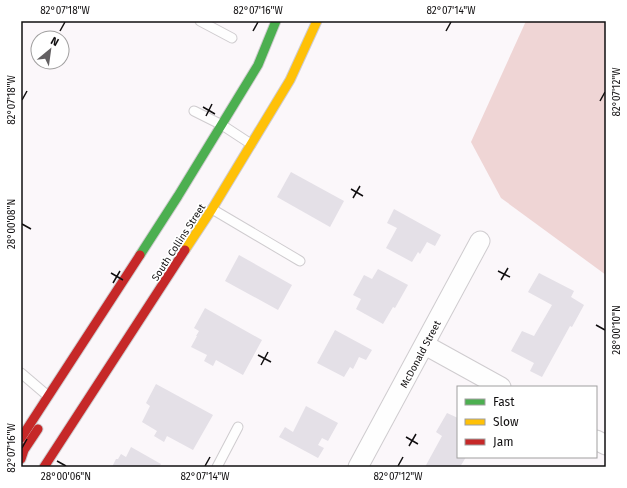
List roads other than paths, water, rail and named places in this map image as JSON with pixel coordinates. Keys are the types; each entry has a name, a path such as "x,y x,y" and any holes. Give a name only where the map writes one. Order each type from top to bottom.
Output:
{"main road":[{"path":"21,438 51,400 94,326 222,125 258,65 276,21"},
{"name":"South Collins Street","path":"44,467 212,209 290,80 317,21"},
{"path":"21,459 24,450 43,422"}],"street":[{"name":"McDonald Street","path":"358,467 480,241"},
{"path":"425,345 499,386"},
{"path":"597,440 606,445"}],"lane":[{"path":"200,21 232,38"},
{"path":"194,111 222,125 251,144"},
{"path":"212,209 300,261"},
{"path":"21,373 51,400"},
{"path":"217,467 238,427"}]}
